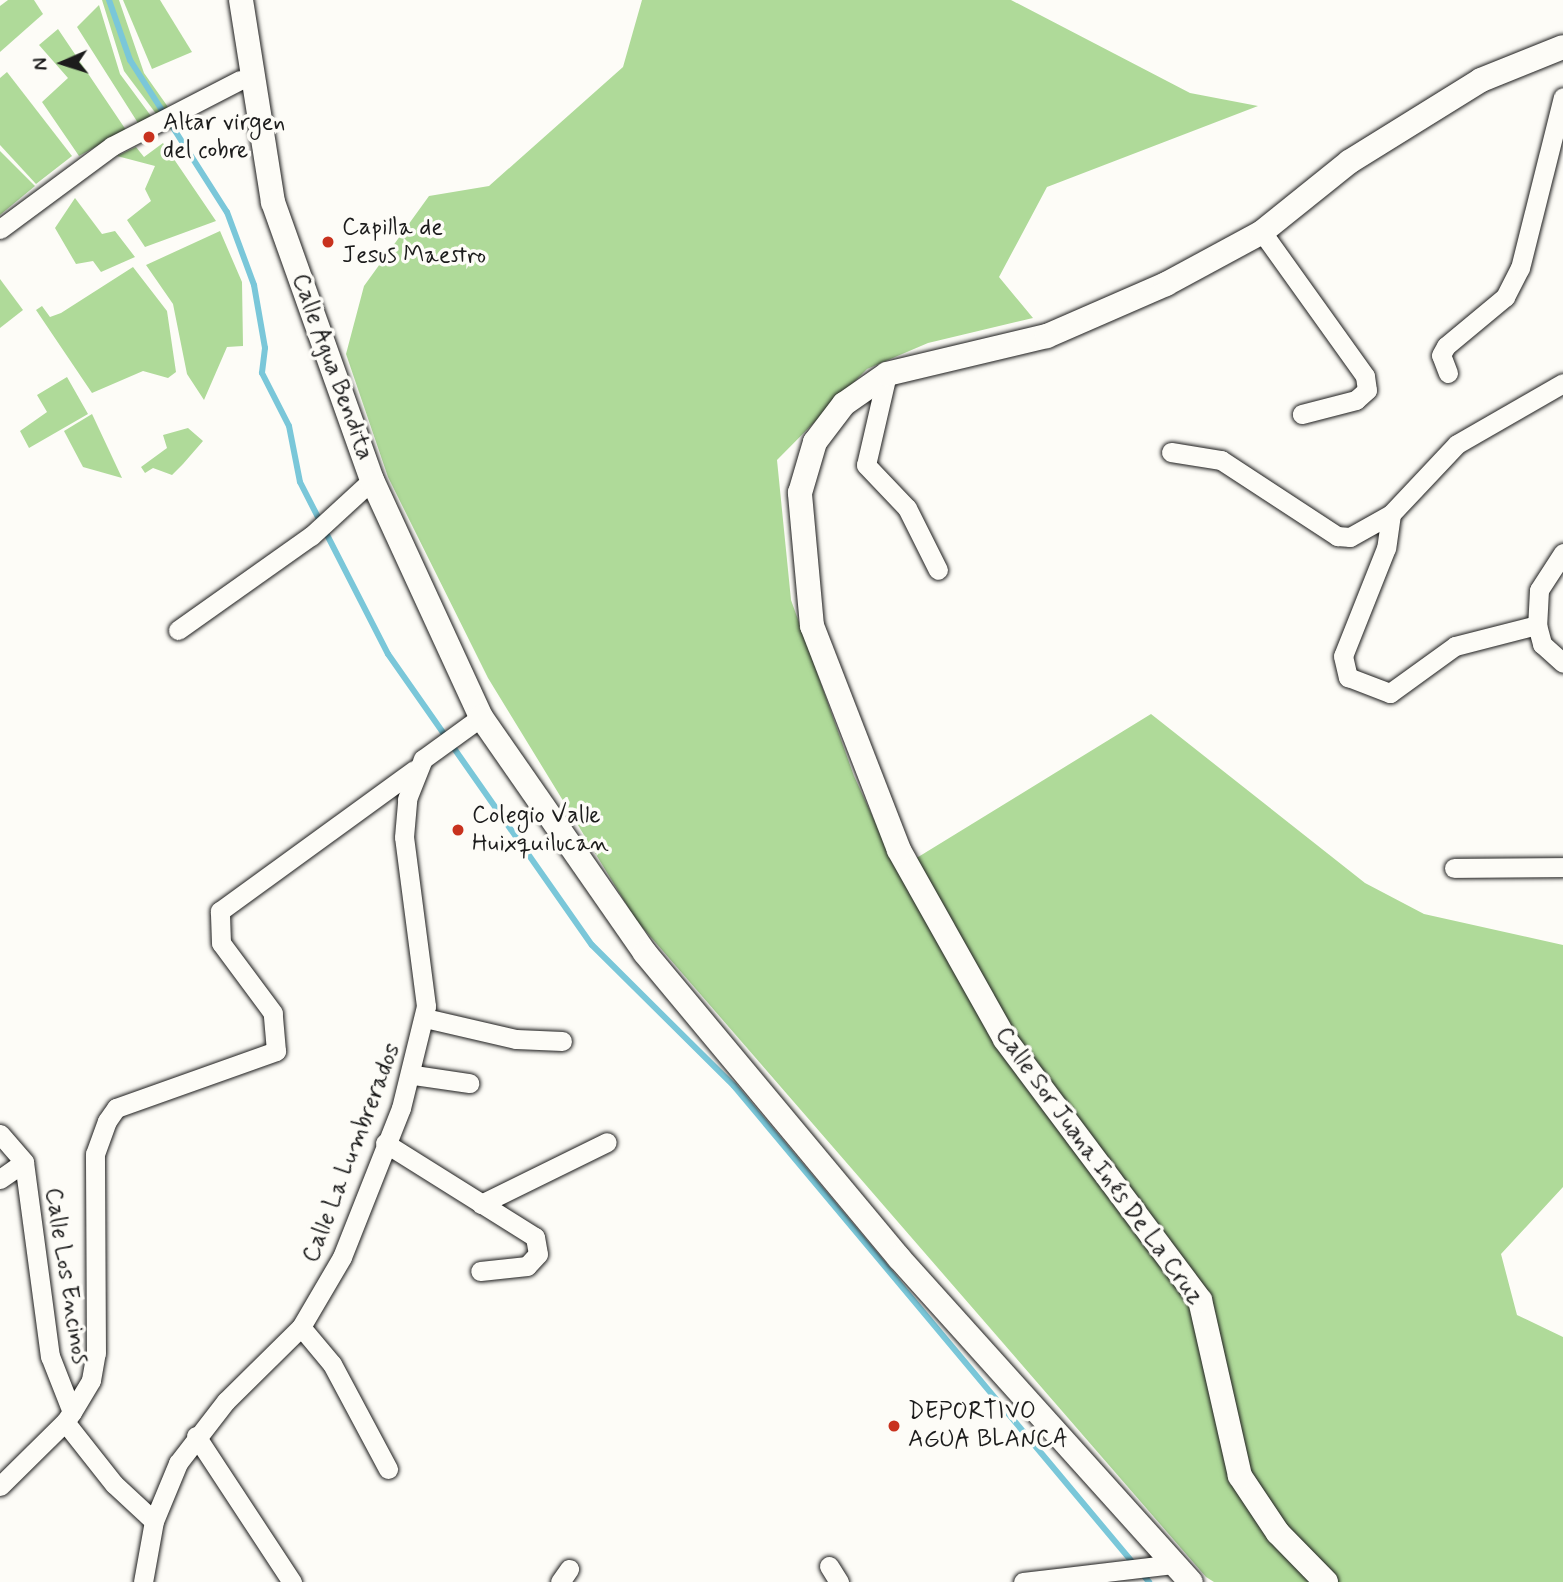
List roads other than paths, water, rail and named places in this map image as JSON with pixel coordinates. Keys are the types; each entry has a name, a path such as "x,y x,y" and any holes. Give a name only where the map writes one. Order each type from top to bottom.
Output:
{"main road":[{"name":"Calle Agua Bendita","path":"241,0 270,192 372,480 481,717 645,953 898,1258 1173,1570"},
{"name":"Calle Sor Juana Inés De La Cruz","path":"1326,1582 1278,1533 1240,1476 1200,1300 1005,1039 899,850 834,691 807,599 798,519 802,483 815,442 844,404 887,374 1047,335 1166,284 1262,232 1401,128 1480,80 1563,47"}],"street":[{"path":"0,229 112,146 240,80"},
{"path":"1448,373 1441,355 1446,346 1504,297 1520,268 1563,97"},
{"path":"1262,232 1365,376 1367,390 1356,400 1302,414"},
{"path":"887,374 866,465 907,508 938,570"},
{"path":"1171,452 1221,460 1337,536 1350,537 1391,514 1457,444 1563,383"},
{"path":"178,630 311,536 372,480"},
{"path":"1391,514 1386,548 1343,656 1348,677 1390,694 1455,646 1537,625"},
{"path":"1563,553 1539,590 1537,625 1542,644 1563,663"},
{"path":"0,1486 68,1417 91,1380 96,1353 95,1165 107,1121 116,1108 276,1051 272,1013 221,943 220,911 414,770 481,717"},
{"name":"Calle La Lumbrerados","path":"144,1582 154,1521 196,1436 301,1326 342,1257 414,1075 425,1018 404,838 414,770"},
{"path":"1454,868 1563,867"},
{"path":"425,1018 516,1039 562,1041"},
{"path":"414,1075 469,1083"},
{"name":"Calle Los Encinos","path":"0,1134 24,1162 50,1356 68,1417 114,1485 154,1521"},
{"path":"481,1204 607,1142"},
{"path":"385,1143 535,1237 538,1254 527,1266 480,1271"},
{"path":"0,1179 24,1162"},
{"path":"301,1326 332,1364 388,1468"},
{"path":"196,1436 292,1582"},
{"path":"1023,1582 1121,1567 1173,1570"}],"waterway":[{"path":"109,0 130,60 227,212 254,285 265,348 262,373 289,426 300,482 388,654 592,945 734,1086 1149,1582"}],"place":[{"name":"Altar virgen del cobre","path":"149,137"},
{"name":"Capilla de Jesus Maestro","path":"328,242"},
{"name":"Colegio Valle Huixquilucan","path":"458,830"},
{"name":"DEPORTIVO AGUA BLANCA","path":"894,1426"}]}
